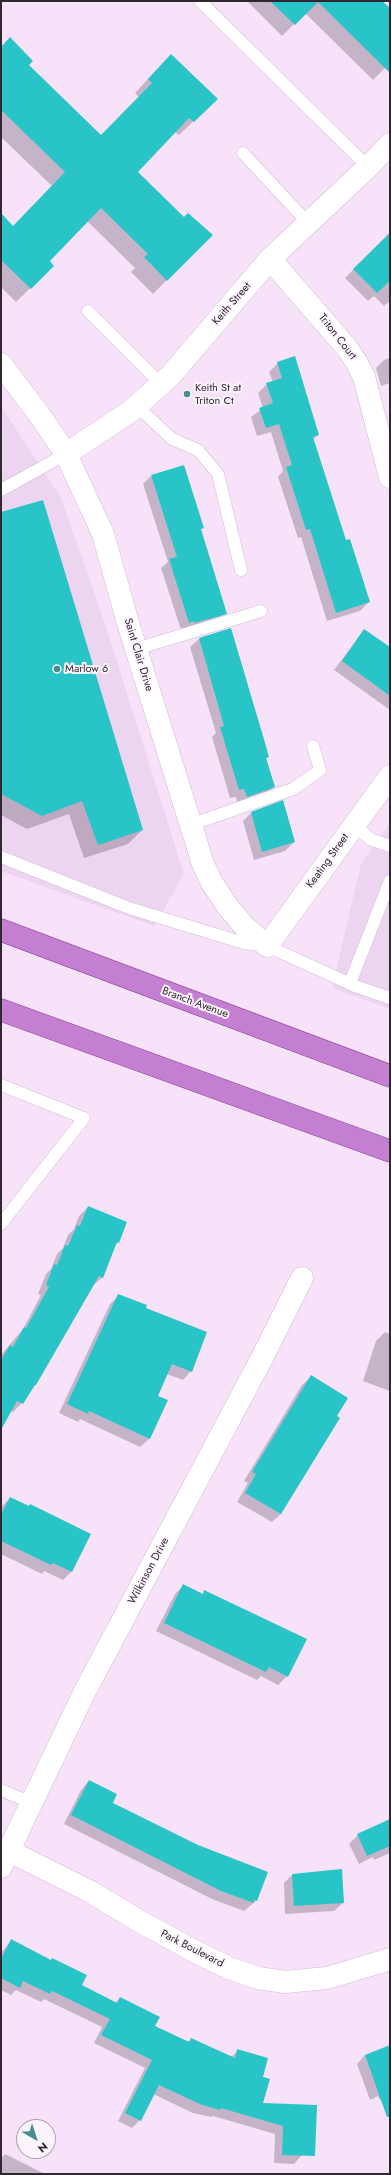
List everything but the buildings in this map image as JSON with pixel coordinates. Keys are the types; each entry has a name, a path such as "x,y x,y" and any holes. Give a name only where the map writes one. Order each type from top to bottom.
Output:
{"highway":[{"name":"Branch Avenue","path":"1,930 390,1076"},
{"path":"1,1010 204,1082 390,1151"}],"street":[{"name":"Keith Street","path":"66,454 138,406 161,384 270,259 368,167 390,144"},
{"name":"Triton Court","path":"270,259 347,348 357,363 364,377 390,477"},
{"name":"Saint Clair Drive","path":"1,364 41,417 66,454 103,534 136,649 190,825 212,883 245,927 266,946"},
{"name":"Keating Street","path":"266,946 355,825 388,783"},
{"name":"Wilkinson Drive","path":"5,1859 84,1694 263,1356 302,1278"},
{"name":"Park Boulevard","path":"5,1859 84,1889 196,1952 229,1968 258,1978 284,1982 328,1978 390,1959"}],"lane":[{"path":"200,1 368,167"},
{"path":"242,153 308,223"},
{"path":"88,311 161,384"},
{"path":"138,406 172,439 198,450 218,474 241,570"},
{"path":"1,490 66,454"},
{"path":"136,649 261,611"},
{"path":"190,825 293,789 320,770 313,746"},
{"path":"355,825 370,839 390,846"},
{"path":"1,857 129,908 244,943 266,946 350,983 390,998"},
{"path":"350,983 390,881"},
{"path":"1,1085 84,1118 1,1224"},
{"path":"1,1790 32,1803"}],"shaded area":[{"path":"1,406 61,498 105,624 184,874 154,926 1,871"},
{"path":"390,823 390,1009 332,988 361,864"}],"place":[{"name":"Keith St at Triton Ct","path":"187,394"},
{"name":"Marlow 6","path":"57,669"}]}
